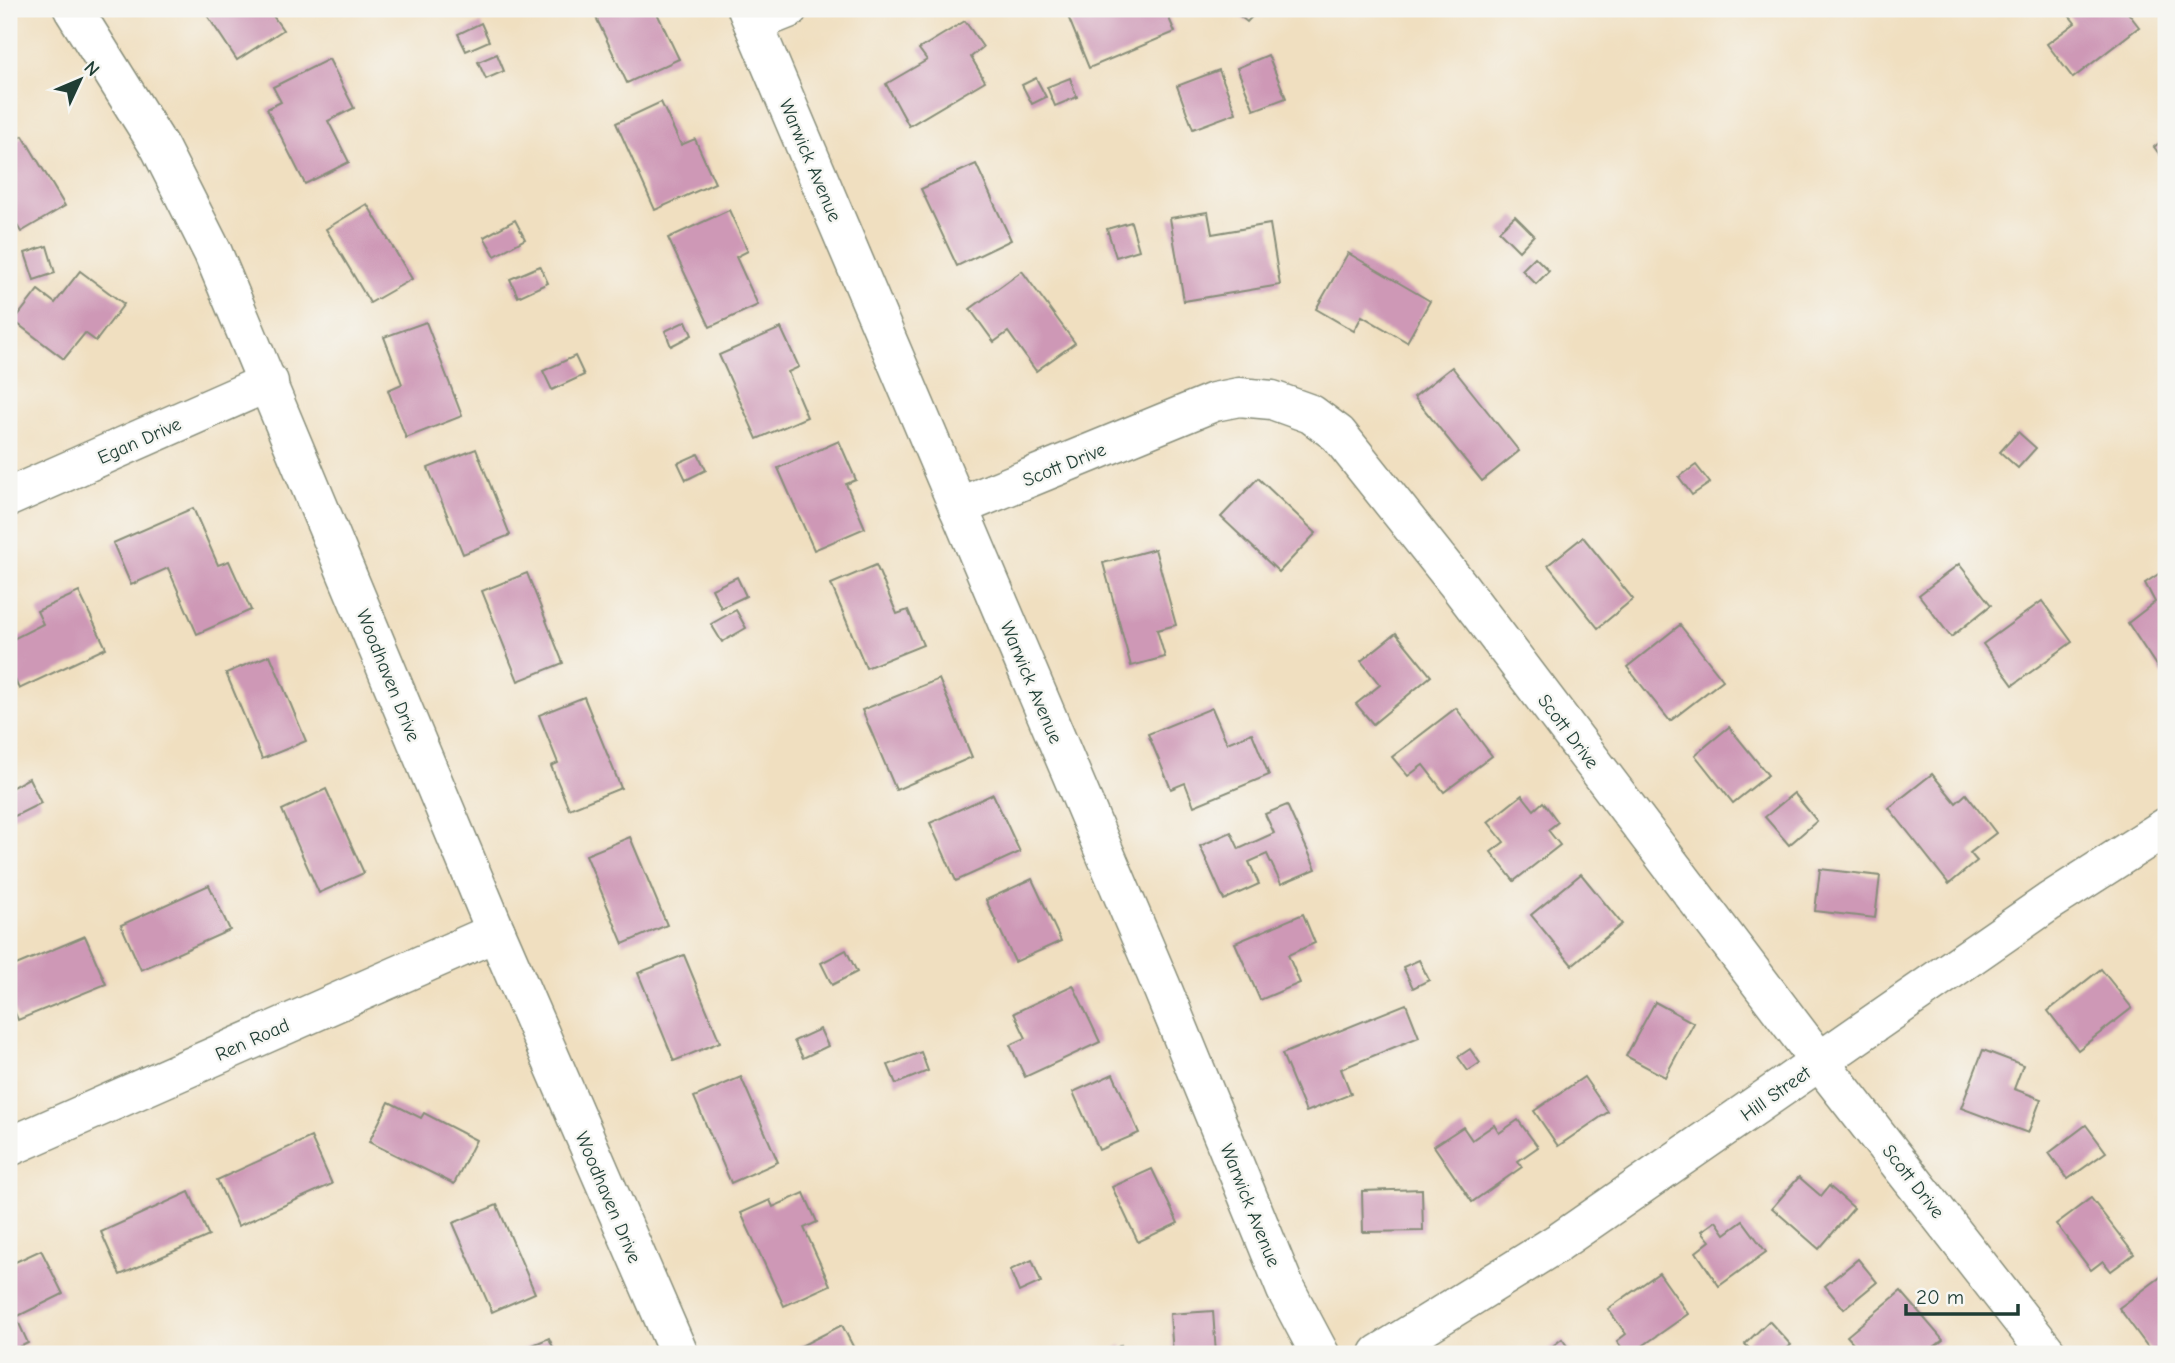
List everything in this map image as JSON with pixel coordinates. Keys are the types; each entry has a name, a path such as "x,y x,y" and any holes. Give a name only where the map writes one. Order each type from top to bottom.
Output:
{"street":[{"name":"Woodhaven Drive","path":"73,9 160,148 213,253 496,932 679,1354"},
{"path":"750,16 788,9"},
{"name":"Warwick Avenue","path":"750,16 1163,990 1286,1290 1320,1354"},
{"name":"Egan Drive","path":"9,497 269,382"},
{"name":"Scott Drive","path":"958,507 1214,402 1239,397 1272,400 1311,414 1338,434 1460,587 1820,1062 2048,1354"},
{"name":"Hill Street","path":"1379,1354 1559,1242 2049,902 2166,827"},
{"name":"Ren Road","path":"9,1147 496,932"}],"building":[{"path":"203,9 268,9 283,30 237,60"},
{"path":"592,9 655,9 679,59 627,83"},
{"path":"1065,9 1165,9 1175,32 1089,68"},
{"path":"1231,9 1259,9 1247,22"},
{"path":"2064,9 2125,9 2139,27 2073,78 2047,44 2075,23"},
{"path":"965,21 983,47 971,57 985,81 909,126 886,84 927,60 919,49"},
{"path":"481,23 489,41 466,51 458,34"},
{"path":"497,54 504,71 486,79 478,62"},
{"path":"1268,55 1286,98 1254,110 1237,68"},
{"path":"329,59 354,108 328,121 349,162 305,184 267,109 281,102 273,87"},
{"path":"1219,70 1236,113 1193,129 1177,86"},
{"path":"1036,78 1046,97 1032,104 1022,85"},
{"path":"1070,78 1077,97 1055,106 1047,87"},
{"path":"661,102 681,145 695,139 715,183 655,210 616,123"},
{"path":"23,136 65,206 21,232 9,212 9,144"},
{"path":"2166,138 2166,163 2154,147"},
{"path":"976,164 1011,240 957,266 921,189"},
{"path":"367,204 412,279 370,303 326,229"},
{"path":"729,210 748,251 736,257 758,305 710,327 668,238"},
{"path":"1208,212 1212,234 1270,224 1280,285 1184,301 1170,218"},
{"path":"1515,216 1534,235 1519,251 1499,231"},
{"path":"515,220 525,239 495,256 484,237"},
{"path":"1131,222 1139,250 1116,257 1107,229"},
{"path":"47,246 55,273 34,280 25,253"},
{"path":"1348,253 1430,301 1407,342 1362,316 1354,331 1316,309"},
{"path":"1535,257 1549,271 1536,284 1522,270"},
{"path":"540,266 548,283 518,297 510,279"},
{"path":"80,271 124,304 96,341 85,333 64,359 14,321 38,290 55,303"},
{"path":"1022,271 1075,343 1036,371 1008,332 994,342 970,309"},
{"path":"686,321 692,335 671,346 665,331"},
{"path":"426,322 462,416 406,438 388,390 402,384 384,337"},
{"path":"781,328 799,367 788,372 807,417 757,439 719,355"},
{"path":"575,356 584,375 552,390 543,371"},
{"path":"1452,367 1519,451 1482,481 1414,397"},
{"path":"2018,432 2036,448 2018,468 2000,452"},
{"path":"839,441 856,480 846,484 865,528 814,550 778,468"},
{"path":"476,449 510,535 463,554 428,468"},
{"path":"698,454 706,470 686,480 678,463"},
{"path":"1696,465 1710,483 1692,495 1679,477"},
{"path":"1258,478 1316,533 1279,572 1221,517"},
{"path":"193,508 218,565 229,561 251,610 197,634 168,568 131,585 113,543"},
{"path":"1583,537 1633,599 1598,628 1548,565"},
{"path":"1155,549 1176,625 1157,630 1165,657 1131,666 1103,563"},
{"path":"1959,564 1991,605 1951,637 1919,595"},
{"path":"876,565 897,614 908,610 923,645 866,668 831,584"},
{"path":"2166,569 2166,674 2163,676 2128,623 2155,602 2145,583"},
{"path":"527,573 563,663 518,681 482,591"},
{"path":"737,577 746,596 721,608 712,589"},
{"path":"79,592 106,648 19,689 9,666 9,641 43,624 37,611"},
{"path":"2042,601 2072,642 2013,685 1983,644"},
{"path":"736,610 746,628 722,642 711,624"},
{"path":"1680,625 1723,680 1670,721 1627,667"},
{"path":"1396,633 1431,676 1373,724 1356,704 1380,685 1361,661"},
{"path":"270,655 306,741 262,759 226,673"},
{"path":"939,679 972,757 896,790 862,710"},
{"path":"584,697 621,788 569,809 551,766 558,763 539,715"},
{"path":"1212,708 1227,743 1252,733 1269,775 1194,806 1185,783 1171,789 1148,734"},
{"path":"1456,708 1492,756 1444,792 1423,765 1408,776 1392,757"},
{"path":"1729,727 1768,775 1733,803 1695,755"},
{"path":"1932,774 1956,803 1966,794 1996,833 1970,853 1977,861 1949,884 1889,808"},
{"path":"29,778 41,803 9,819 9,789"},
{"path":"326,789 364,873 319,893 282,810"},
{"path":"1794,793 1817,821 1789,845 1765,817"},
{"path":"993,794 1020,852 956,881 930,823"},
{"path":"1522,795 1534,810 1543,802 1558,822 1548,830 1560,845 1514,881 1491,852 1504,842 1488,822"},
{"path":"1287,805 1316,869 1281,884 1267,854 1249,862 1259,884 1224,900 1200,846 1231,832 1239,849 1274,833 1265,814"},
{"path":"630,837 667,925 623,944 586,855"},
{"path":"1820,869 1880,876 1875,918 1815,911"},
{"path":"1581,874 1622,924 1572,965 1531,915"},
{"path":"1032,879 1061,941 1015,962 986,900"},
{"path":"209,885 230,930 141,970 121,925"},
{"path":"1303,914 1315,943 1288,955 1300,983 1260,1000 1235,943"},
{"path":"85,936 106,984 18,1020 9,999 9,968"},
{"path":"846,950 857,972 832,985 821,963"},
{"path":"684,955 720,1042 674,1061 638,973"},
{"path":"1419,960 1429,980 1413,988 1403,967"},
{"path":"2101,969 2132,1008 2078,1050 2048,1011"},
{"path":"1073,985 1100,1042 1025,1077 1010,1045 1026,1038 1014,1013"},
{"path":"1655,1002 1694,1023 1665,1077 1626,1056"},
{"path":"1406,1004 1419,1037 1341,1069 1351,1094 1306,1112 1282,1054"},
{"path":"820,1029 828,1046 803,1058 794,1041"},
{"path":"1470,1049 1480,1063 1468,1071 1458,1057"},
{"path":"1983,1050 2023,1065 2014,1089 2041,1099 2028,1133 1961,1108"},
{"path":"921,1052 928,1071 896,1084 888,1065"},
{"path":"1113,1074 1139,1133 1099,1150 1073,1092"},
{"path":"741,1077 778,1162 731,1183 694,1097"},
{"path":"1584,1077 1608,1112 1558,1146 1534,1111"},
{"path":"389,1102 421,1118 424,1113 476,1140 454,1184 369,1142"},
{"path":"1518,1120 1538,1147 1518,1161 1522,1167 1472,1202 1434,1146 1463,1127 1472,1140 1494,1125 1499,1133"},
{"path":"2086,1125 2106,1152 2068,1179 2049,1153"},
{"path":"311,1137 332,1184 238,1226 217,1180"},
{"path":"1152,1169 1178,1223 1138,1242 1112,1187"},
{"path":"1799,1177 1821,1196 1829,1186 1854,1208 1819,1249 1772,1208"},
{"path":"1422,1189 1423,1231 1363,1232 1362,1191"},
{"path":"189,1192 209,1236 120,1275 101,1232"},
{"path":"804,1193 817,1222 804,1228 830,1285 784,1306 741,1213 770,1200 773,1207"},
{"path":"2091,1198 2134,1254 2111,1271 2103,1261 2091,1270 2056,1224"},
{"path":"497,1205 535,1293 492,1312 453,1223"},
{"path":"1716,1221 1725,1234 1743,1221 1766,1252 1719,1286 1696,1252 1710,1241 1702,1231"},
{"path":"41,1250 63,1294 16,1317 28,1343 9,1352 9,1265"},
{"path":"1858,1259 1877,1282 1844,1309 1825,1286"},
{"path":"1032,1260 1041,1282 1019,1292 1010,1270"},
{"path":"1659,1273 1688,1314 1631,1354 1626,1354 1617,1341 1626,1334 1608,1309"},
{"path":"2166,1273 2166,1346 2153,1354 2119,1308"},
{"path":"1901,1291 1943,1340 1925,1354 1863,1354 1847,1336"},
{"path":"1213,1311 1216,1354 1173,1354 1170,1314"},
{"path":"1769,1321 1791,1345 1781,1354 1754,1354 1745,1344"},
{"path":"842,1325 857,1354 803,1354 799,1347"},
{"path":"549,1338 556,1354 512,1354"},
{"path":"1562,1339 1573,1354 1542,1354"},
{"path":"1121,1345 1127,1354 1108,1354"}]}
